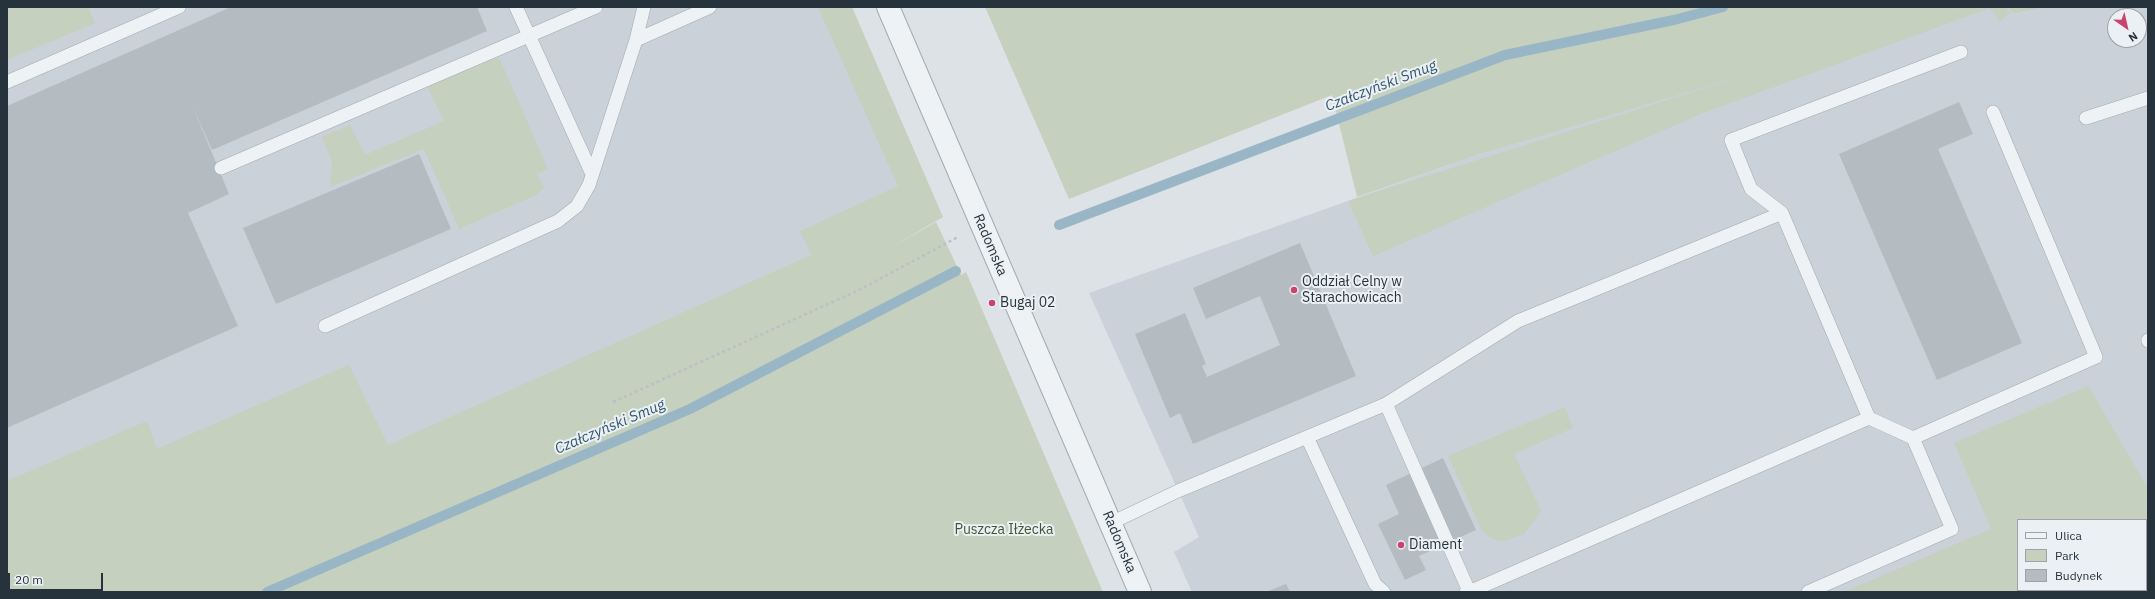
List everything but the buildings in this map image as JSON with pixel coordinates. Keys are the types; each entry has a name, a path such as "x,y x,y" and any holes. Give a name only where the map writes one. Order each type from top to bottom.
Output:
{"street":[{"name":"Radomska","path":"888,7 1140,592"}],"lane":[{"path":"7,82 179,7"},
{"path":"516,7 592,174"},
{"path":"221,168 596,7"},
{"path":"325,326 558,221 577,206 592,174 636,40 644,7"},
{"path":"636,40 710,7"},
{"path":"1808,592 1952,529 1914,438 1869,418 1782,213 1751,189 1731,140 1961,52"},
{"path":"2086,118 2148,98"},
{"path":"1914,438 2096,357 1993,112"},
{"path":"1111,523 1178,491 1386,404 1518,321 1782,213"},
{"path":"1386,404 1468,592 1869,418"},
{"path":"1308,437 1375,584 1384,592"}],"path":[{"path":"613,402 861,289 982,225"}],"shaded area":[{"path":"7,7 842,7 928,225 53,592 7,592"},
{"path":"1948,7 2010,7 2015,14 2046,7 2148,7 2148,592 1192,592 1174,552 1199,537 1089,293 1480,154"}],"green space":[{"path":"7,7 88,7 95,23 7,60"},
{"name":"Puszcza Iłżecka","path":"818,7 852,7 943,217 887,250 936,222 961,275 966,272 1103,592 7,592 7,481 147,421 157,449 349,365 388,445 811,255 800,231 898,186"},
{"path":"985,7 1959,7 1944,13 1963,7 2005,7 2010,13 2000,21 1990,8 1703,113 1373,256 1348,201 1762,70 1480,154 1357,197 1332,95 1069,199"},
{"path":"2008,7 2046,7 2014,14"},
{"path":"499,57 548,169 537,174 544,188 536,195 459,229 424,149 330,187 332,162 322,137 350,125 365,155 444,121 427,86"},
{"path":"2088,386 2148,488 2148,541 2147,519 2017,519 2017,591 2030,591 1844,592 1991,529 1954,443"},
{"path":"1565,407 1573,428 1514,454 1541,511 1524,534 1505,541 1494,540 1482,531 1448,456"}],"waterway":[{"name":"Czałczyński Smug","path":"1059,225 1505,55 1674,20 1723,7"},
{"name":"Czałczyński Smug","path":"267,592 690,409 956,271"}],"place":[{"name":"Oddział Celny w Starachowicach","path":"1294,290"},
{"name":"Bugaj 02","path":"992,303"},
{"name":"Diament","path":"1401,545"}]}
